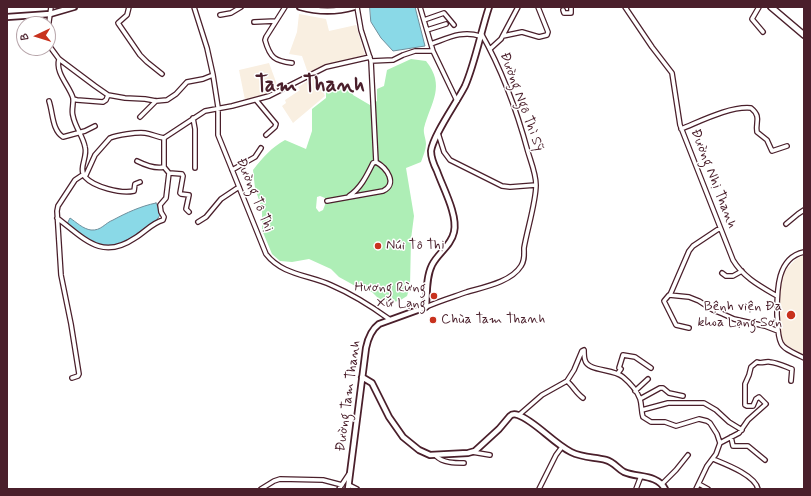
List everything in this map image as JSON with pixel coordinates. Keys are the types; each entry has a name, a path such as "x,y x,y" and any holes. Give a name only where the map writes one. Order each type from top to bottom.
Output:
{"main road":[{"path":"771,7 804,35"}],"street":[{"path":"50,14 51,7"},
{"path":"7,17 50,14 74,7"},
{"path":"129,7 127,15 118,23 140,55 162,74"},
{"name":"Đường Tô Thị","path":"194,7 207,48 218,107 218,135 266,254 277,266 330,284 370,305 389,319"},
{"path":"220,15 231,13 242,7"},
{"path":"285,7 266,37 266,44 274,58 279,61 292,63"},
{"path":"300,7 328,11 355,7 370,59 376,162"},
{"path":"420,7 433,51 457,100"},
{"path":"426,306 427,284 430,269 449,244 454,234 455,227 452,212 432,158 432,151 438,133 465,84 489,7"},
{"path":"490,49 499,42 503,36 518,7"},
{"path":"503,36 522,32 539,37 547,35 548,32 538,7"},
{"path":"563,10 564,14 571,13 571,7"},
{"name":"Đường Nhị Thanh","path":"625,7 652,47 672,73 681,129 733,260 742,271 759,286 777,296"},
{"path":"759,7 752,19 763,32"},
{"path":"424,20 445,14 454,25"},
{"path":"254,22 276,21"},
{"path":"427,30 446,24"},
{"path":"431,44 466,33 480,34"},
{"name":"Đường Ngô Thì Sỹ","path":"426,306 441,300 493,285 518,270 525,257 524,248 536,185 522,129 504,78 490,49 480,34"},
{"path":"72,378 78,376 79,374 61,275 57,218 58,206 75,180 84,175 95,156 110,138 140,133 164,138 205,111 256,100 278,92 326,68 370,59 393,60 415,51 433,51"},
{"path":"56,54 60,59 108,95 125,98 163,101 171,98 187,82 203,79 212,75"},
{"path":"60,59 58,65 59,71 73,99 73,118 80,132 86,150 83,169 84,175 97,184 122,192 134,191 135,184 140,182"},
{"path":"73,99 103,102 106,100 108,95"},
{"path":"256,100 276,124 275,128 266,135"},
{"path":"49,101 57,131 63,137"},
{"path":"140,117 156,101"},
{"path":"681,129 728,111 751,108 756,113 758,119 756,127 757,132 767,140 771,150 787,146"},
{"path":"193,118 196,136 195,168"},
{"path":"58,138 95,126"},
{"path":"438,133 444,152 450,160 502,186 510,187 536,185"},
{"path":"164,138 164,167 169,173 183,176 180,193 189,195 186,209 188,212"},
{"path":"232,170 255,157 261,148"},
{"path":"137,162 159,168 164,167"},
{"path":"349,197 358,189 367,176 373,163 376,162"},
{"path":"327,201 383,191 388,188 391,184 391,178 383,166 376,162"},
{"path":"57,218 98,247 109,248 122,246 137,237 156,222 164,219 160,205 166,198 169,173"},
{"path":"198,222 206,217 221,199 239,187"},
{"path":"786,224 804,210"},
{"path":"689,328 676,325 664,301 667,296 670,295 689,251 693,246 720,228"},
{"path":"804,252 794,255 783,270 778,281 777,296 778,331 782,346 804,358"},
{"path":"722,273 726,276 733,276 742,271"},
{"path":"670,295 689,297 734,319 765,326 778,331"},
{"name":"Đường Tam Thanh","path":"349,487 362,377 369,335 375,326 389,319 426,306"},
{"path":"519,415 542,395 567,381 583,350 584,359 588,364 596,368 618,373 635,391 640,399 643,417 648,421 665,422 676,426 697,419 703,419 710,423 720,443"},
{"path":"618,373 621,369 619,368 624,355 635,357 651,368"},
{"path":"696,489 705,470 716,454 720,443 739,433 748,420 766,404 759,398 756,399 753,406 745,405 745,384 751,367 757,362 762,364 768,361 777,363 792,370 791,381"},
{"path":"362,377 372,383 389,417 404,437 425,454 436,456 472,452 490,455"},
{"path":"635,391 648,379"},
{"path":"567,381 582,398"},
{"path":"640,399 660,388 663,388 669,393 683,396"},
{"path":"642,410 668,403 704,403 716,410 727,420 742,430"},
{"path":"472,452 499,429 512,414 519,415 562,447 578,456 608,461 621,470 654,479 662,484 665,489"},
{"path":"731,437 733,446 748,446 765,460"},
{"path":"540,489 556,455 562,447"},
{"path":"662,484 688,455"},
{"path":"436,456 450,462 464,463"},
{"path":"713,459 741,472 755,483 758,489"},
{"path":"340,489 350,474"},
{"path":"636,489 641,476"},
{"path":"261,489 280,479 323,480 342,485"},
{"path":"699,484 708,489"},
{"path":"349,487 357,489"}],"shaded area":[{"path":"299,14 326,19 329,31 356,25 365,55 324,66 308,73 302,56 289,54 297,32"},
{"path":"269,63 279,90 245,100 239,70"},
{"path":"316,76 325,96 293,123 282,106 286,103 285,100 300,90 298,87"},
{"name":"Bệnh viện Đa khoa Lạng Sơn","path":"804,255 804,356 783,343 779,325 779,305 782,274 795,260"}],"green space":[{"path":"411,59 426,61 432,70 436,86 433,102 424,128 426,146 421,162 406,168 414,216 411,239 410,286 407,296 399,301 391,302 379,299 372,292 359,288 339,277 331,269 309,259 292,262 280,261 272,254 262,230 262,209 255,188 253,170 268,153 285,140 306,149 312,131 312,109 326,98 326,91 348,82 353,95 370,105 377,101 377,89 384,86 387,70","holes":["320,196 325,198 326,202 323,210 319,212 316,208 317,197"]}],"water":[{"path":"370,7 415,7 425,46 393,51 381,38 371,22"},
{"path":"156,203 161,213 154,223 144,228 131,238 112,246 104,246 96,243 67,224 70,218 85,228 94,230 128,212"}],"place":[{"name":"Núi Tô Thị","path":"378,246"},
{"name":"Hương Rừng Xứ Lạng","path":"434,296"},
{"name":"Bệnh viện Đa khoa Lạng Sơn","path":"791,315"},
{"name":"Chùa Tam Thanh","path":"433,320"}],"district":[{"name":"Tam Thanh","path":"310,86"}]}
